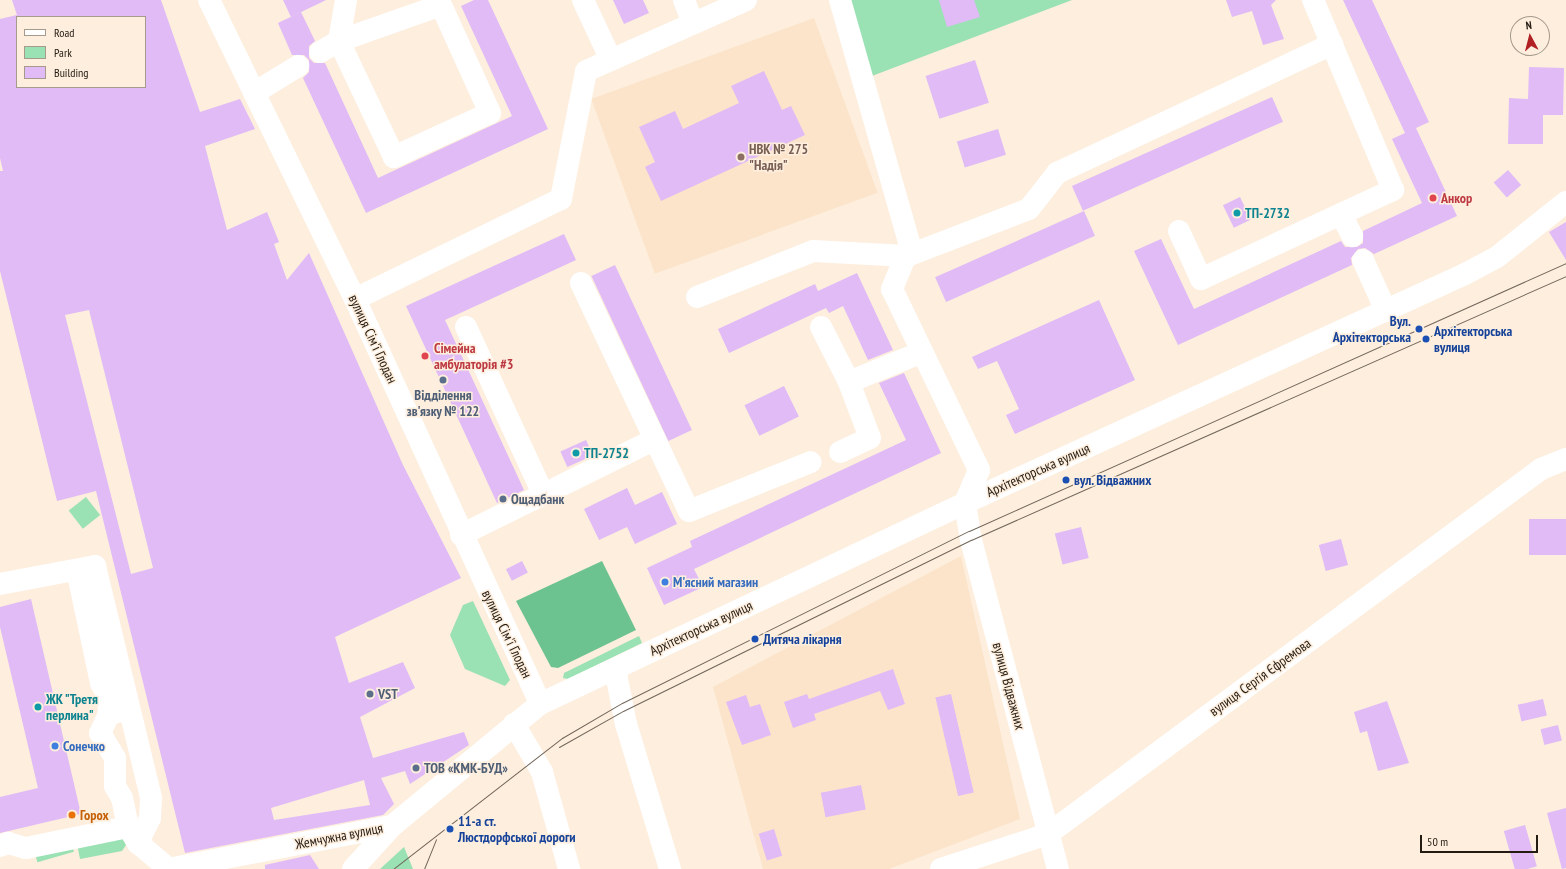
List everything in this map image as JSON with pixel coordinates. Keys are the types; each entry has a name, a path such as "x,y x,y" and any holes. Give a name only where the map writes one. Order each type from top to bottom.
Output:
{"street":[{"name":"вулиця Сім'ї Глодан","path":"209,0 355,299 461,535 540,704"},
{"path":"320,52 339,41 441,5 490,113 394,157 339,41 346,0"},
{"path":"583,0 611,60"},
{"path":"684,0 693,23"},
{"path":"355,299 561,200 586,71 746,0"},
{"path":"840,0 910,245 907,256 892,289 979,470 965,503"},
{"path":"1179,231 1201,279 1393,190 1313,0"},
{"path":"697,297 813,251 907,256 1029,208 1057,173 1332,44"},
{"path":"254,93 298,66"},
{"name":"Архітекторська вулиця","path":"540,704 965,503 1386,311 1497,257 1532,231 1566,202"},
{"path":"1341,214 1352,236"},
{"path":"1363,260 1386,311"},
{"path":"581,283 689,511 811,462"},
{"path":"466,327 544,494"},
{"path":"820,327 849,382 870,438 840,452"},
{"path":"849,382 922,352"},
{"path":"461,535 655,439"},
{"name":"вулиця Сергія Єфремова","path":"941,869 1048,834 1541,469 1566,459"},
{"name":"вулиця Відважних","path":"965,503 971,540 1058,869"},
{"path":"0,584 77,570 101,683 119,712 151,798 150,818 133,835 26,848 8,843 0,846"},
{"path":"615,669 626,724 670,869"},
{"name":"Жемчужна вулиця","path":"162,869 392,826 540,704"},
{"path":"119,712 100,733 115,758 115,786 122,798 133,835 162,869"},
{"path":"514,724 542,772 569,869"},
{"path":"353,869 392,826"}],"shaded area":[{"name":"НВК № 275 \"Надія\"","path":"814,18 878,193 655,274 591,99"},
{"path":"961,556 1020,819 889,869 763,869 713,687"}],"green space":[{"path":"845,0 1072,0 864,79"},
{"path":"86,497 100,515 83,529 69,511"},
{"path":"602,561 636,630 558,668 551,667 516,601"},
{"path":"473,601 510,680 505,686 465,669 450,635 463,605"},
{"path":"639,636 642,643 568,679 563,678 564,673"},
{"path":"122,837 126,845 122,851 80,859 77,844"},
{"path":"72,845 74,852 37,862 35,855"},
{"path":"404,847 413,869 380,869"}],"building":[{"path":"12,0 161,0 200,112 240,99 255,129 205,146 227,230 267,212 279,242 274,244 287,280 309,253 403,465 461,578 335,637 349,683 403,662 415,688 360,717 373,758 464,732 469,745 410,784 405,771 381,778 394,804 383,815 185,853 96,491 57,501 0,271 0,171 3,171 0,158 0,19 17,15","holes":["89,310 153,568 131,574 65,315","364,780 370,805 274,820 271,808"]},
{"path":"283,0 326,0 291,17"},
{"path":"474,0 488,0 548,129 366,213 303,78 309,72 309,60 304,55 292,55 278,23 301,12 315,41 309,46 309,58 314,63 325,63 378,178 512,116 461,6"},
{"path":"613,0 643,0 649,13 624,24"},
{"path":"939,0 974,0 980,17 947,27"},
{"path":"1226,0 1276,0 1271,5 1284,39 1263,45 1252,11 1232,17"},
{"path":"1343,0 1372,0 1429,122 1416,128 1457,216 1374,254 1365,248 1358,249 1351,258 1352,265 1178,345 1134,251 1161,239 1194,309 1341,241 1345,247 1357,247 1363,243 1363,231 1422,203 1392,139 1405,133"},
{"path":"975,60 989,103 939,119 926,76"},
{"path":"1529,67 1564,68 1563,115 1543,115 1543,144 1508,144 1509,98 1528,99"},
{"path":"764,71 782,110 791,106 805,135 661,201 645,167 655,162 639,127 675,111 683,129 739,103 731,86"},
{"path":"1272,97 1283,122 1083,211 1072,186"},
{"path":"998,129 1006,155 965,167 957,142"},
{"path":"1508,170 1521,185 1507,198 1494,182"},
{"name":"ТП-2732","path":"1240,197 1251,219 1234,228 1223,205"},
{"path":"1084,211 1095,236 946,302 935,277"},
{"path":"1566,222 1566,260 1549,232"},
{"path":"564,234 576,260 445,320 524,490 497,503 406,306"},
{"path":"615,265 692,430 668,441 591,276"},
{"path":"857,273 893,350 868,360 843,306 829,313 826,308 729,353 718,329 815,284 818,291"},
{"path":"1099,300 1135,380 1015,434 1006,415 1019,409 997,361 978,369 972,357"},
{"path":"904,373 941,453 694,569 703,587 664,605 647,568 692,547 690,541 906,440 879,383"},
{"path":"784,386 799,417 759,436 744,405"},
{"name":"ТП-2752","path":"586,440 593,456 567,467 560,451"},
{"path":"627,488 635,505 662,492 677,524 635,544 627,527 599,540 584,509"},
{"path":"1529,519 1566,519 1566,555 1529,555"},
{"path":"1081,527 1089,558 1063,565 1055,534"},
{"path":"1341,539 1348,565 1326,571 1319,545"},
{"path":"522,561 528,573 512,581 506,569"},
{"name":"ЖК \"Третя перлина\"","path":"31,599 81,814 0,833 0,797 38,788 0,627 0,607"},
{"path":"893,669 905,704 888,710 880,691 814,714 816,720 793,728 784,702 807,694 809,699"},
{"path":"951,694 974,792 958,796 935,698"},
{"path":"746,695 750,707 760,704 771,735 742,745 726,702"},
{"path":"1543,699 1547,716 1521,721 1518,705"},
{"path":"1387,701 1409,763 1378,771 1367,731 1360,733 1354,712"},
{"path":"1558,725 1562,741 1544,745 1541,729"},
{"path":"861,785 866,810 826,817 821,793"},
{"path":"1566,808 1566,868 1562,869 1547,813"},
{"path":"1525,825 1537,866 1528,869 1515,869 1504,831"},
{"path":"774,829 782,856 767,860 759,834"},
{"path":"310,855 319,869 265,869 265,865"}],"tram line":[{"path":"393,869 562,738 622,703 969,531 1566,263"},
{"path":"559,747 623,711 971,540 1566,276"},
{"path":"424,869 436,839"}],"place":[{"name":"НВК № 275 \"Надія\"","path":"741,157"},
{"name":"Анкор","path":"1433,198"},
{"name":"ТП-2732","path":"1237,213"},
{"name":"Вул. Архітекторська","path":"1419,329"},
{"name":"Архітекторська вулиця","path":"1426,339"},
{"name":"Сімейна амбулаторія #3","path":"425,356"},
{"name":"Відділення зв'язку № 122","path":"443,380"},
{"name":"ТП-2752","path":"576,453"},
{"name":"вул. Відважних","path":"1066,480"},
{"name":"Ощадбанк","path":"503,499"},
{"name":"М'ясний магазин","path":"665,582"},
{"name":"Дитяча лікарня","path":"755,639"},
{"name":"VST","path":"370,694"},
{"name":"ЖК \"Третя перлина\"","path":"38,707"},
{"name":"Сонечко","path":"55,746"},
{"name":"ТОВ «КМК-БУД»","path":"416,768"},
{"name":"Горох","path":"72,815"},
{"name":"11-а ст. Люстдорфської дороги","path":"450,829"}]}
